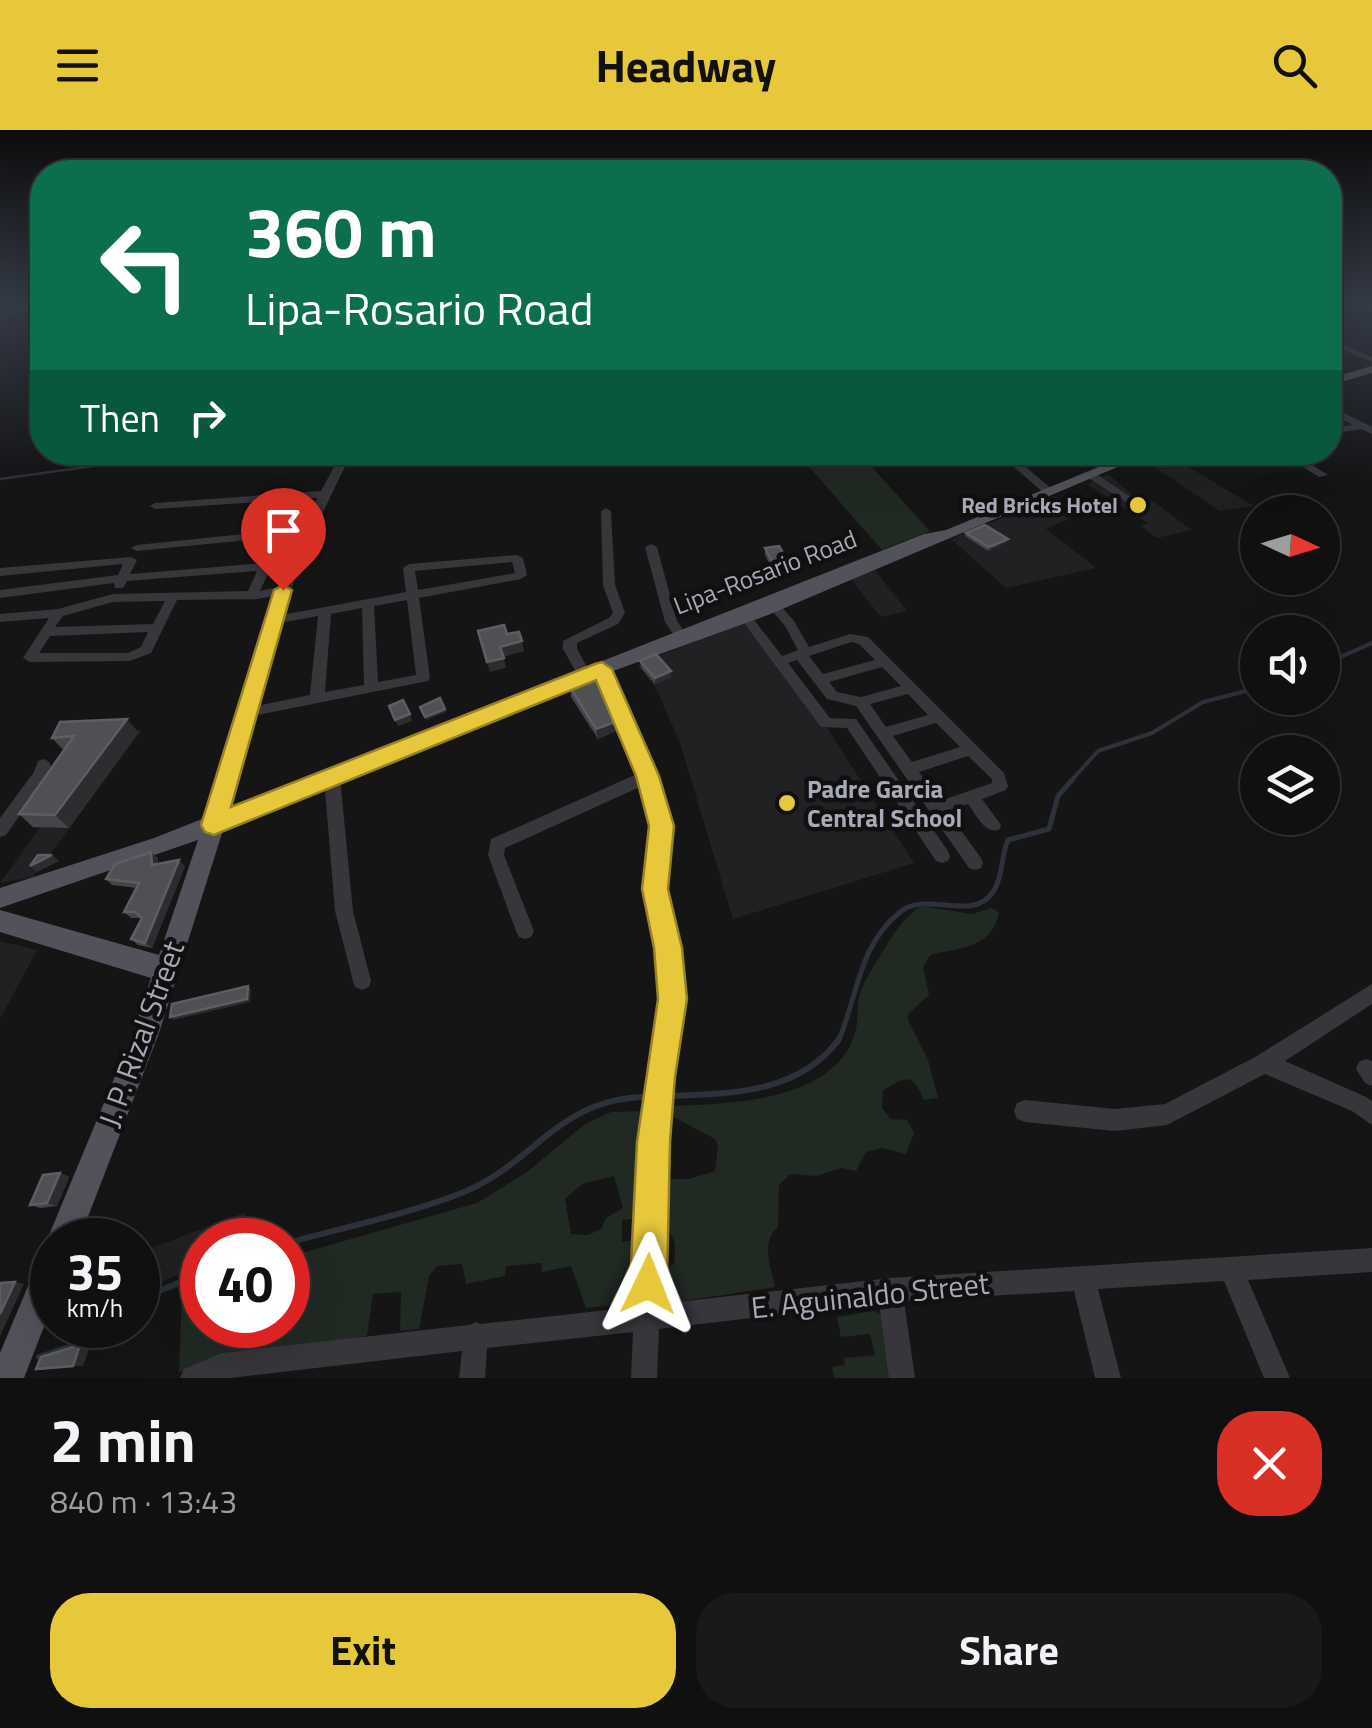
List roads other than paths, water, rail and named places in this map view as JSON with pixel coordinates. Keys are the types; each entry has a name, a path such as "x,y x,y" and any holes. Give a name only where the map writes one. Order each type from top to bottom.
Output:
{"main road":[{"path":"1342,378 1372,369"},
{"name":"Lipa-Rosario Road","path":"0,898 78,876 744,614 776,608 1116,465"},
{"name":"J. P. Rizal Street","path":"72,1218 146,1033 214,825"},
{"path":"0,922 148,966 168,967"},
{"path":"7,1378 30,1321"}],"street":[{"path":"1342,415 1367,428"},
{"path":"1342,430 1367,428"},
{"path":"214,825 282,593 339,465"},
{"path":"1016,465 1048,492"},
{"path":"1306,465 1323,475"},
{"path":"1091,475 1133,502"},
{"path":"155,506 324,494"},
{"path":"606,511 609,586 619,613 614,621 568,642 598,671 648,776 661,820 655,889 672,976 672,1005 659,1077 654,1142 644,1378"},
{"path":"137,548 308,531"},
{"path":"651,547 672,622 682,638"},
{"path":"249,712 423,678 412,593 409,568 517,558 521,575 412,593 276,620"},
{"path":"0,572 131,560 113,598"},
{"path":"0,594 122,578 265,567 255,594"},
{"path":"0,618 58,613 113,598 282,593"},
{"path":"58,613 30,658 130,657 146,650 173,597"},
{"path":"368,602 371,688"},
{"path":"776,608 797,651 835,698 861,702 909,690"},
{"path":"317,699 325,610"},
{"path":"744,614 826,722 851,723 942,856"},
{"path":"45,632 159,628"},
{"path":"797,651 856,638 1001,782 938,808"},
{"path":"820,680 883,662"},
{"path":"861,702 975,863"},
{"path":"884,734 938,717"},
{"path":"909,769 971,749"},
{"path":"0,830 41,774 42,764"},
{"path":"524,931 496,855 497,844 648,776"},
{"path":"332,778 344,911 362,981"},
{"path":"972,797 994,825"},
{"path":"1025,1111 1115,1120 1167,1114 1264,1062 1372,994"},
{"path":"1264,1062 1360,1104 1372,1114"},
{"name":"E. Aguinaldo Street","path":"193,1378 222,1366 890,1290 1372,1260"},
{"path":"1232,1271 1276,1378"},
{"path":"1083,1277 1108,1378"},
{"path":"890,1290 902,1378"},
{"path":"472,1378 476,1335"}],"waterway":[{"path":"0,479 101,465"},
{"path":"1340,657 1372,643"},
{"path":"1071,781 1098,751 1152,733 1203,702 1240,693"},
{"path":"838,1042 867,956 886,925 911,906 962,906 984,901 996,886 1008,840 1049,829 1058,796 1073,779"},
{"path":"663,1096 735,1092 782,1081 803,1071 839,1039"},
{"path":"310,1237 459,1194 485,1182 568,1120 591,1108 648,1097"},
{"path":"160,1291 180,1282"},
{"path":"39,1357 66,1348"}],"place":[{"name":"Red Bricks Hotel","path":"1138,505"},
{"name":"Padre Garcia Central School","path":"787,803"}]}
